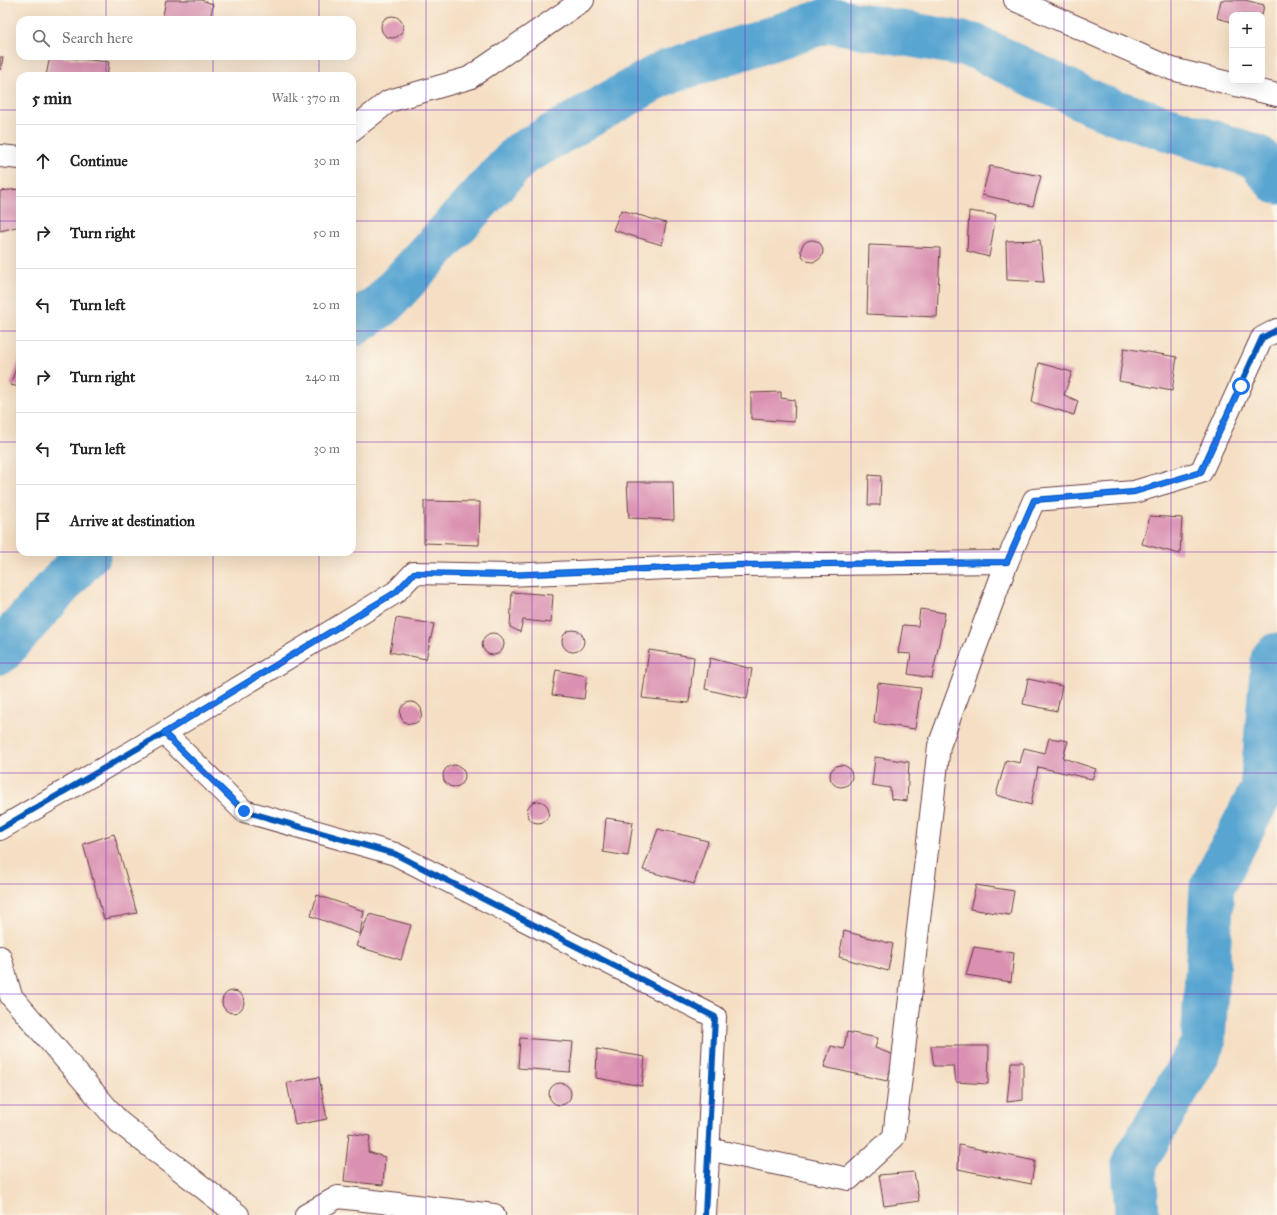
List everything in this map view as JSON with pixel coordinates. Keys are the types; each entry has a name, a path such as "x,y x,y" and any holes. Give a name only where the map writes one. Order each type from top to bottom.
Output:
{"street":[{"path":"356,127 390,101 469,78 584,0"},
{"path":"1015,0 1172,69 1277,95"},
{"path":"0,156 16,158"},
{"path":"708,1149 849,1179 894,1137 939,746 1007,562 1034,500 1134,492 1201,472 1262,338 1277,330"},
{"path":"0,829 164,733 396,592 414,573 508,575 737,565 1007,562"},
{"path":"164,733 244,811 395,854 715,1017 705,1215"},
{"path":"0,957 11,996 119,1122 238,1215"},
{"path":"306,1215 338,1197 494,1215"}],"building":[{"path":"166,0 201,0 213,4 211,16 163,16"},
{"path":"1221,0 1245,0 1264,5 1263,12 1229,12 1229,21 1217,18"},
{"path":"392,16 400,19 403,27 400,35 392,38 384,35 381,27 384,19"},
{"path":"0,57 3,57 1,70 0,69"},
{"path":"49,60 89,60 109,62 108,72 47,72"},
{"path":"990,166 1041,176 1033,206 982,195"},
{"path":"16,189 16,227 0,231 0,191"},
{"path":"621,210 666,223 662,245 613,230"},
{"path":"969,211 996,215 989,257 967,251"},
{"path":"812,240 820,243 823,251 820,259 812,262 804,259 801,251 804,243"},
{"path":"1040,240 1044,282 1007,280 1006,241"},
{"path":"869,245 940,248 937,317 867,314"},
{"path":"1124,348 1177,357 1172,391 1119,381"},
{"path":"1039,363 1072,372 1064,395 1078,401 1074,415 1032,402"},
{"path":"16,369 16,386 10,385"},
{"path":"781,392 781,398 795,400 794,422 751,419 751,393"},
{"path":"869,475 881,476 880,505 868,505"},
{"path":"627,482 673,482 674,520 629,518"},
{"path":"424,501 480,502 479,545 424,543"},
{"path":"1150,516 1182,518 1180,554 1142,544"},
{"path":"512,592 553,595 551,623 523,620 520,632 510,627"},
{"path":"920,609 945,613 932,678 908,674 911,654 898,653 903,625 918,626"},
{"path":"396,618 434,624 426,659 390,652"},
{"path":"573,630 581,633 584,641 581,649 573,652 565,649 562,641 565,633"},
{"path":"493,633 501,636 504,644 501,652 493,655 485,652 482,644 485,636"},
{"path":"649,650 694,657 689,703 642,698"},
{"path":"710,658 752,669 747,699 705,689"},
{"path":"556,670 587,676 584,699 552,695"},
{"path":"1028,679 1062,686 1057,711 1023,704"},
{"path":"878,683 921,688 915,729 874,723"},
{"path":"411,702 419,705 422,713 419,721 411,724 403,721 400,713 403,705"},
{"path":"1049,738 1068,741 1063,758 1096,769 1092,779 1038,767 1031,805 996,795 1006,760 1020,763 1024,748 1045,753"},
{"path":"875,757 909,762 907,801 891,799 890,788 872,785"},
{"path":"454,765 462,768 465,776 462,784 454,787 446,784 443,776 446,768"},
{"path":"841,765 849,768 852,776 849,784 841,787 833,784 830,776 833,768"},
{"path":"538,801 546,804 549,812 546,820 538,823 530,820 527,812 530,804"},
{"path":"606,818 633,822 628,856 603,852"},
{"path":"658,829 708,841 694,884 643,870"},
{"path":"114,834 137,913 104,919 83,844"},
{"path":"976,885 1014,891 1010,915 970,909"},
{"path":"317,895 364,911 360,934 311,916"},
{"path":"369,914 411,925 401,960 356,946"},
{"path":"844,931 893,944 888,971 839,957"},
{"path":"974,947 1014,953 1011,982 966,975"},
{"path":"233,991 241,994 244,1002 241,1010 233,1013 225,1010 222,1002 225,994"},
{"path":"847,1032 878,1038 875,1048 894,1055 887,1081 824,1067 831,1046 844,1049"},
{"path":"520,1038 573,1042 570,1072 518,1068"},
{"path":"931,1046 989,1046 988,1084 956,1082 954,1066 934,1066"},
{"path":"597,1049 645,1057 642,1086 596,1078"},
{"path":"1011,1062 1023,1062 1023,1100 1007,1102"},
{"path":"319,1077 327,1119 295,1125 287,1083"},
{"path":"560,1083 568,1086 571,1094 568,1102 560,1105 552,1102 549,1094 552,1086"},
{"path":"349,1133 370,1136 368,1152 385,1157 383,1185 344,1181"},
{"path":"959,1145 1035,1161 1031,1184 958,1169"},
{"path":"914,1172 919,1201 884,1206 879,1175"}],"waterway":[{"path":"356,322 383,304 521,154 664,73 829,20 974,46 1103,108 1257,157 1277,182"},
{"path":"0,652 85,556"},
{"path":"1137,1215 1134,1163 1203,1044 1212,887 1262,790 1273,659 1277,655"}],"cycle path":[{"path":"0,829 164,733 396,592 414,573 508,575 737,565 1007,562 1034,500 1134,492 1201,472 1262,338 1277,330"},
{"path":"164,733 244,811 395,854 715,1017 705,1215"}],"route":[{"path":"244,811 164,733 396,592 414,573 508,575 737,565 1007,562 1034,500 1134,492 1201,472 1241,386"}]}
